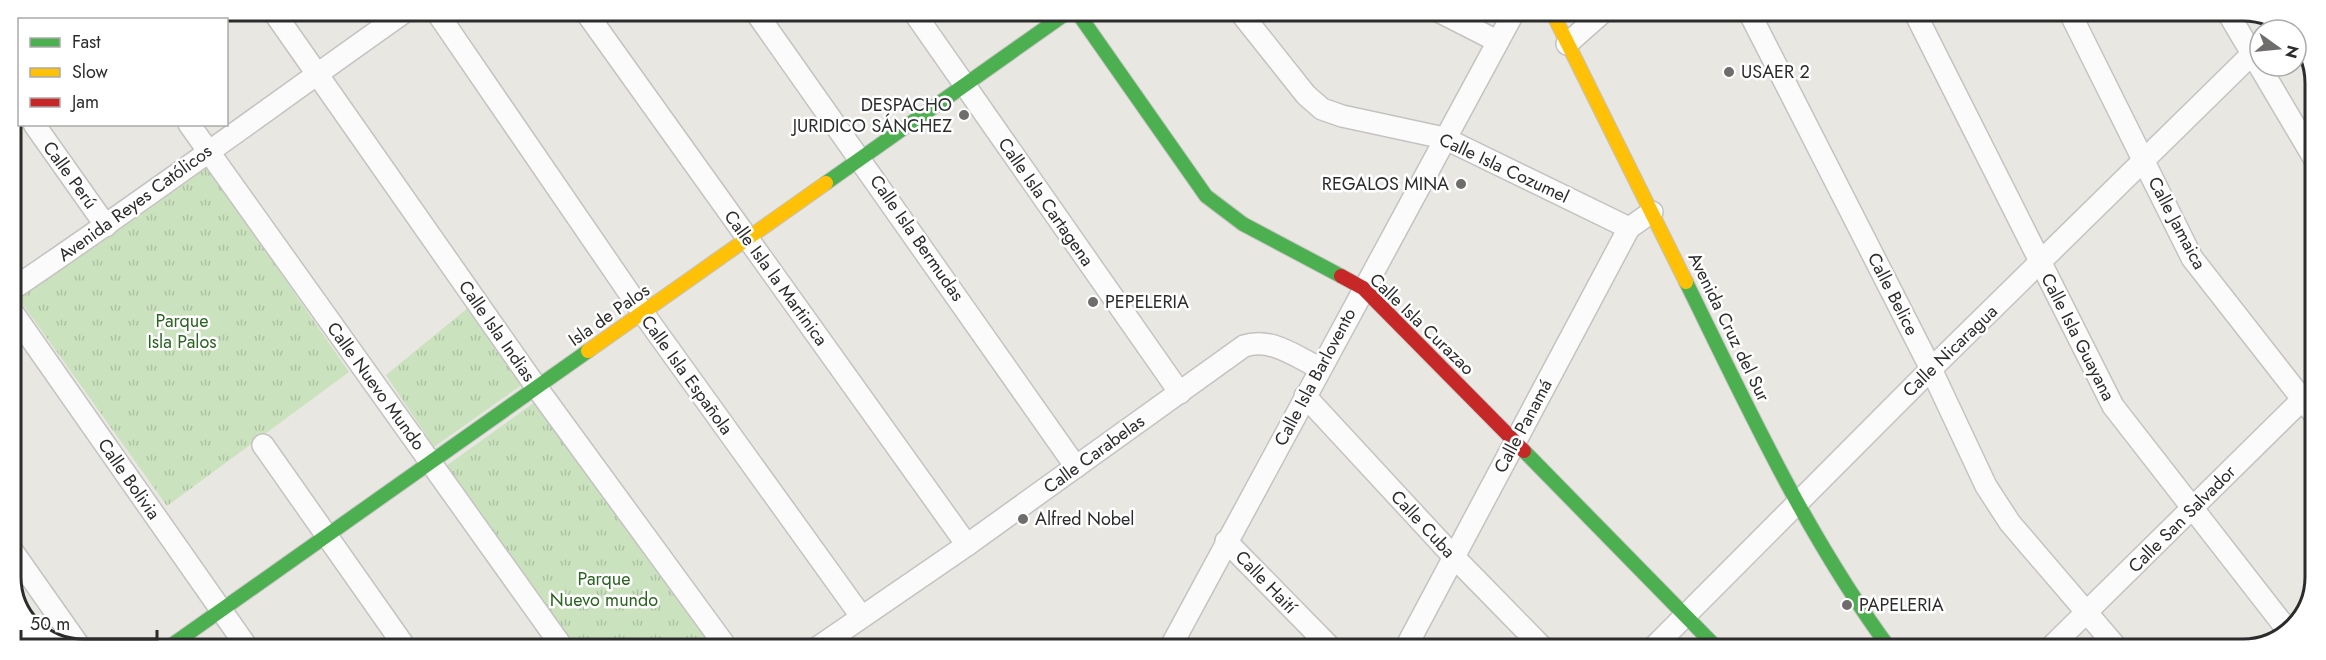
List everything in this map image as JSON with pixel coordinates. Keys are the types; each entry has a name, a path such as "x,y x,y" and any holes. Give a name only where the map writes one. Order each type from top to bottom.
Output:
{"street":[{"name":"Calle Isla Indias","path":"280,21 537,388 720,639"},
{"name":"Avenida Reyes Católicos","path":"21,283 106,226 207,151 392,21"},
{"name":"Calle Isla Española","path":"443,21 643,313 861,616"},
{"name":"Calle Isla la Martinica","path":"592,21 967,545"},
{"name":"Calle Isla Bermudas","path":"762,21 1076,467"},
{"name":"Calle Isla Cartagena","path":"921,21 1180,393"},
{"name":"Isla de Palos","path":"181,639 1055,21"},
{"name":"Calle Isla Curazao","path":"1083,21 1206,196 1243,224 1363,288 1709,639"},
{"name":"Calle Isla Cozumel","path":"1247,21 1306,95 1323,109 1342,116 1444,138 1629,228"},
{"path":"1458,21 1497,40"},
{"name":"Calle Isla Barlovento","path":"1175,639 1509,21"},
{"name":"Avenida Cruz del Sur","path":"1556,21 1796,504 1851,596 1883,639"},
{"path":"1567,44 1593,21"},
{"name":"Calle Belice","path":"1754,21 1931,369 1995,502 2010,523 2110,639"},
{"name":"Calle Isla Guayana","path":"1919,21 2113,406 2283,624"},
{"name":"Calle Jamaica","path":"2074,21 2192,258 2305,394"},
{"path":"2232,21 2248,50"},
{"name":"Calle Nicaragua","path":"1662,639 1931,369 2248,58"},
{"path":"2265,78 2305,144"},
{"name":"Calle Perú","path":"35,126 106,226"},
{"name":"Calle Nuevo Mundo","path":"190,126 557,639"},
{"name":"Calle Panamá","path":"1410,639 1629,228 1653,212"},
{"name":"Calle Bolivia","path":"21,324 240,639"},
{"name":"Calle Carabelas","path":"829,639 967,545 1245,346 1257,343 1274,345 1320,368"},
{"name":"Calle Cuba","path":"1305,396 1454,557 1534,639"},
{"name":"Calle San Salvador","path":"2059,639 2305,405"},
{"path":"263,445 399,639"},
{"name":"Calle Haití","path":"1226,541 1321,639"},
{"path":"21,563 74,638"}],"green space":[{"name":"Parque Isla Palos","path":"206,165 349,372 167,506 21,302 21,298"},
{"path":"469,307 523,384 434,447 386,375"},
{"name":"Parque Nuevo mundo","path":"535,402 709,639 570,639 446,466"}],"traffic: fast":[{"path":"826,183 1055,21"},
{"path":"1083,21 1206,196 1243,224 1341,276"},
{"path":"1686,282 1805,516 1831,561 1883,639"},
{"path":"180,639 588,351"},
{"path":"1524,451 1708,639"}],"traffic: slow":[{"path":"1556,21 1686,282"},
{"path":"588,351 826,183"}],"traffic: jam":[{"path":"1341,276 1363,288 1524,451"}],"place":[{"name":"USAER 2","path":"1729,72"},
{"name":"DESPACHO JURIDICO SÁNCHEZ","path":"964,115"},
{"name":"REGALOS MINA","path":"1461,184"},
{"name":"PEPELERIA","path":"1093,302"},
{"name":"Alfred Nobel","path":"1023,519"},
{"name":"PAPELERIA","path":"1847,605"}]}
